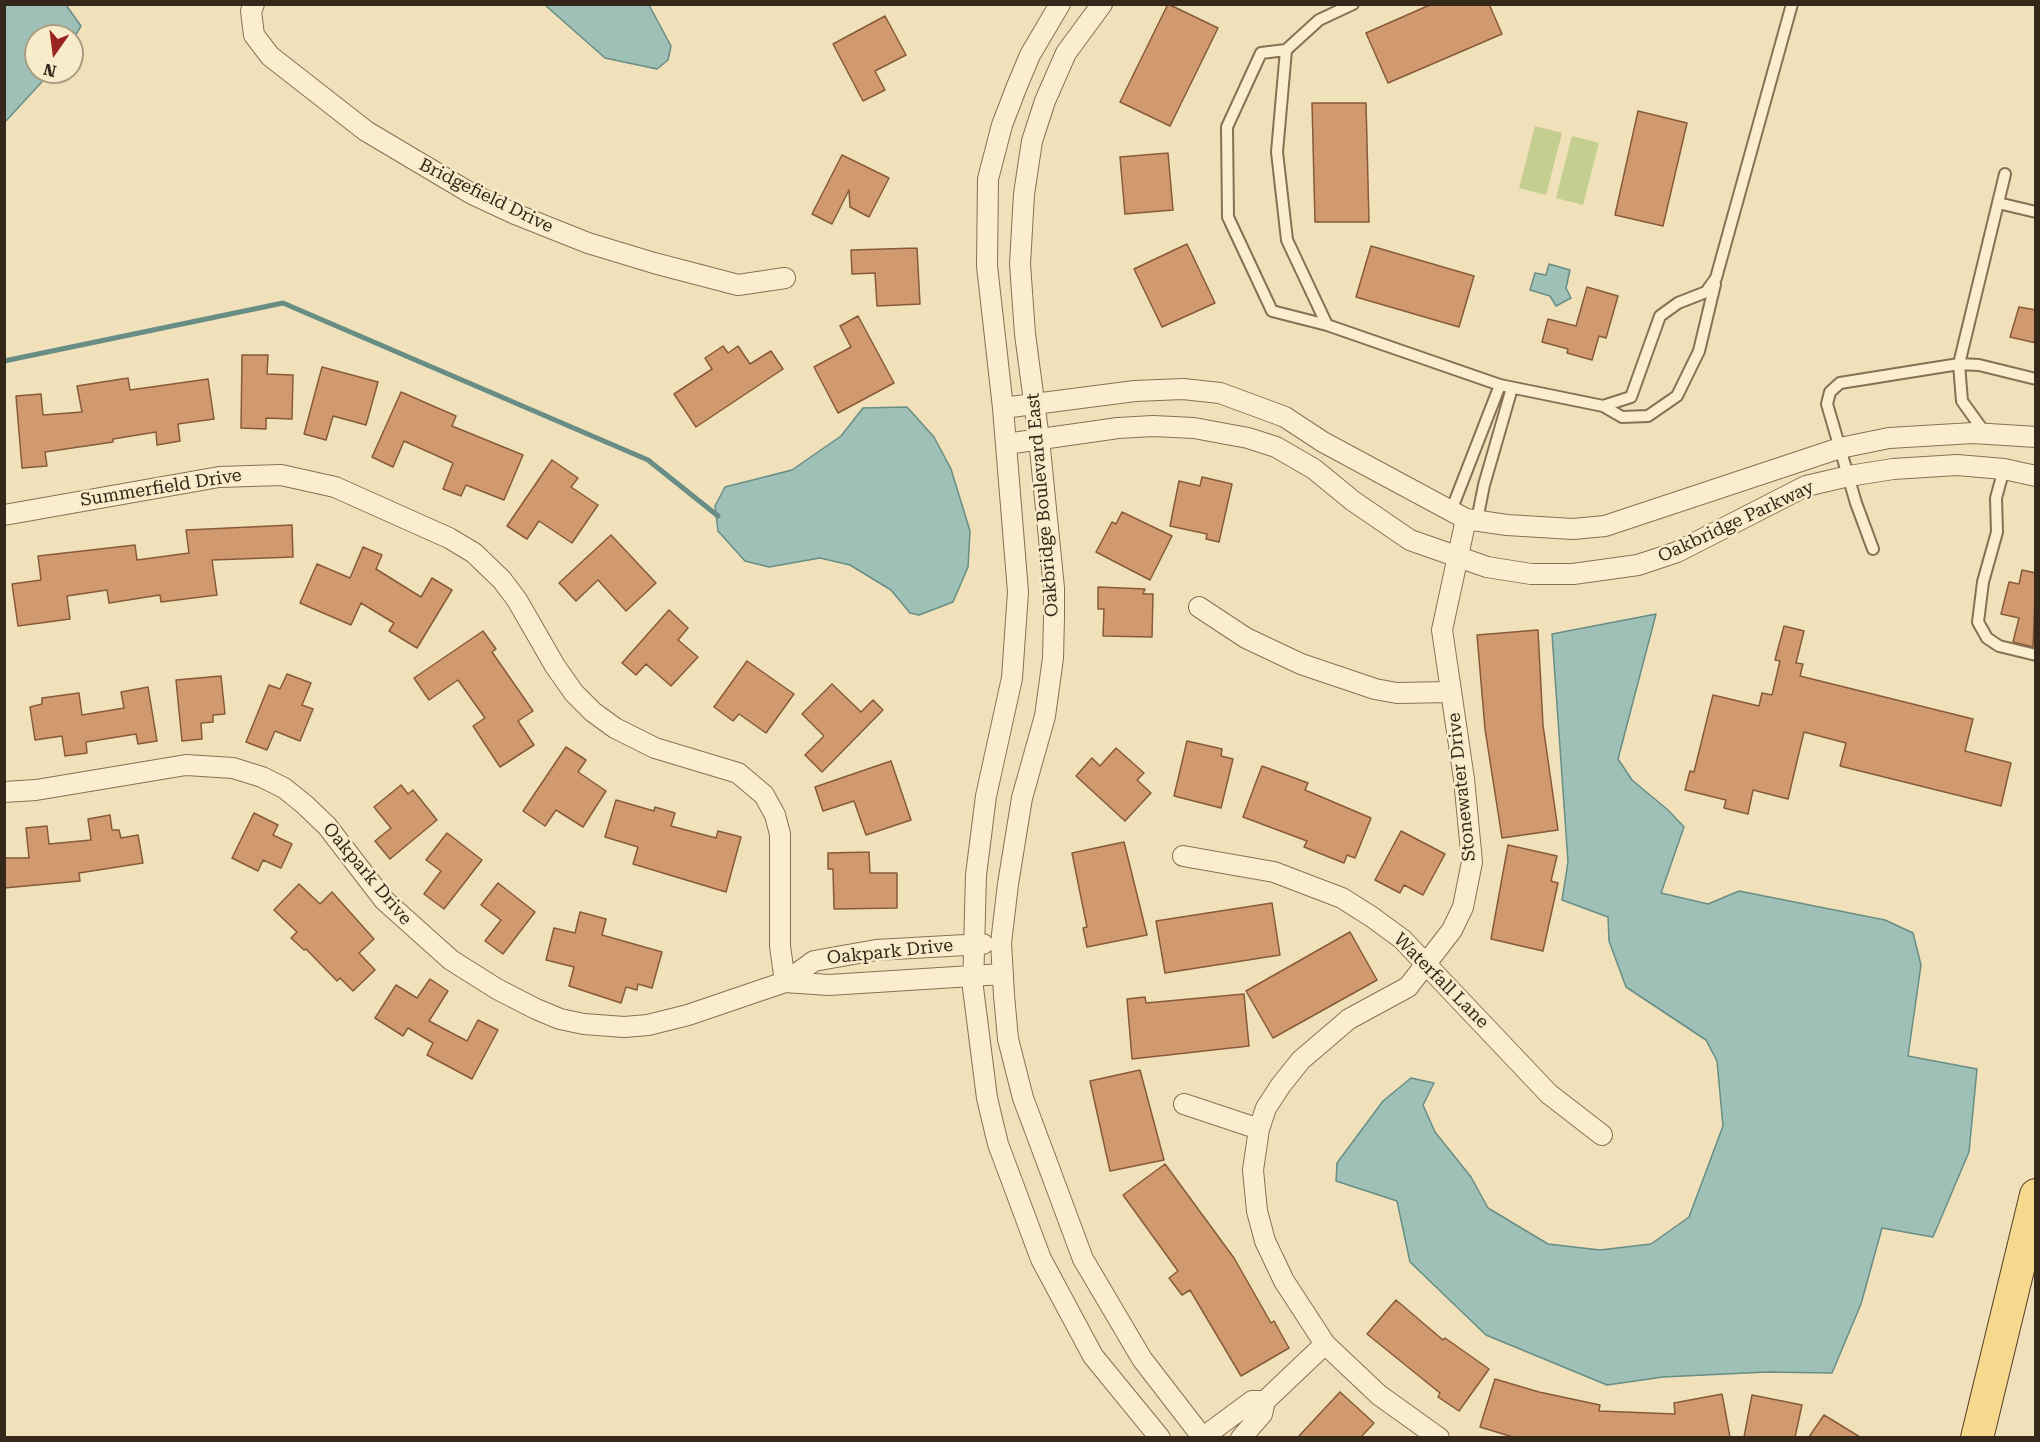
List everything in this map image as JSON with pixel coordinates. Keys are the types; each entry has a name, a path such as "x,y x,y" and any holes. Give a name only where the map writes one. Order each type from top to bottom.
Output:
{"main road":[{"path":"1977,1437 2036,1195"}],"street":[{"name":"Bridgefield Drive","path":"254,4 251,26 254,35 270,56 366,131 472,194 588,243 665,266 738,285 785,278"},
{"name":"Oakbridge Boulevard East","path":"1060,4 1030,55 1017,86 1002,125 988,179 987,266 1003,408 1018,592 1012,678 986,796 976,875 972,975 987,1098 998,1144 1041,1259 1094,1356 1160,1437"},
{"name":"Oakbridge Boulevard East","path":"1102,4 1066,53 1045,101 1032,141 1024,194 1020,264 1025,334 1035,402 1054,588 1053,658 1045,716 1022,798 1008,884 1001,943 1003,974 1008,1039 1023,1098 1083,1259 1142,1359 1203,1437"},
{"name":"Oakbridge Parkway","path":"1003,408 1035,402 1183,388 1220,393 1285,417 1323,442 1464,517 1572,529 1605,526 1840,448 1889,438 1985,434 2036,437"},
{"name":"Oakbridge Parkway","path":"1006,444 1153,426 1194,428 1248,438 1276,447 1314,469 1353,501 1410,540 1487,567 1531,574 1573,574 1638,565 1677,552 1806,486 1849,476 1893,469 1957,465 2004,469 2036,476"},
{"name":"Summerfield Drive","path":"4,515 219,477 280,475 336,487 449,538 474,553 502,580 517,600 562,675 593,712 615,728 639,741 738,773 764,795 775,815 780,834 780,946 785,982"},
{"name":"Stonewater Drive","path":"1439,1437 1379,1395 1325,1344 1284,1281 1265,1241 1257,1211 1253,1170 1259,1130 1266,1108 1301,1060 1349,1019 1408,987 1452,930 1463,907 1472,862 1464,778 1442,630 1458,558 1464,517"},
{"path":"1199,607 1246,638 1301,664 1375,689 1397,693 1451,692"},
{"name":"Oakpark Drive","path":"4,792 57,787 186,765 233,768 262,777 284,788 327,826 377,892 426,940 497,989 560,1019 624,1027 648,1025 688,1015 785,982 814,961 868,951 1001,943"},
{"name":"Waterfall Lane","path":"1183,856 1274,872 1342,898 1402,939 1549,1094 1602,1136"},
{"path":"868,951 876,982"},
{"name":"Oakpark Drive","path":"785,982 829,985 1003,974"},
{"path":"1184,1104 1259,1130"},
{"path":"1241,1437 1262,1414 1265,1401 1325,1344"},
{"path":"1203,1437 1252,1401 1265,1401"}],"lane":[{"path":"1353,4 1319,20 1286,50 1261,53 1227,127 1228,217 1272,311 1328,325 1500,385 1603,406 1622,417 1648,416 1677,396 1699,351 1716,278 1792,4"},
{"path":"1286,50 1277,152 1287,240 1328,325"},
{"path":"1985,434 1962,401 1959,364 2005,174"},
{"path":"1998,203 2036,212"},
{"path":"1603,406 1631,397 1660,316 1678,303 1706,292 1716,278"},
{"path":"1873,549 1856,503 1827,404 1830,392 1840,383 1959,364 1979,364 2036,379"},
{"path":"1464,517 1500,385"},
{"path":"1464,517 1484,485 1512,388"},
{"path":"2004,469 1996,498 1997,532 1993,540 1978,605 1978,622 1988,638 1999,646 2036,656"}],"green space":[{"path":"1535,126 1562,133 1546,195 1519,188"},
{"path":"1572,136 1599,143 1583,205 1556,198"}],"water":[{"path":"5,4 66,5 80,24 24,24 24,84 40,84 5,122"},
{"path":"545,5 649,5 671,46 668,60 657,69 605,58"},
{"path":"1549,264 1570,270 1566,288 1571,298 1556,306 1550,296 1530,290 1535,273 1546,275"},
{"path":"907,407 934,437 951,469 970,531 968,567 953,602 919,615 910,613 891,590 850,565 820,558 769,567 745,561 718,531 715,506 725,487 792,470 841,436 863,408"},
{"path":"1656,614 1618,759 1632,780 1668,810 1684,827 1661,893 1708,904 1739,891 1885,920 1913,933 1921,965 1908,1056 1977,1069 1969,1152 1933,1237 1882,1228 1861,1304 1832,1373 1767,1372 1663,1377 1607,1385 1486,1335 1410,1262 1397,1201 1336,1181 1337,1163 1383,1101 1411,1078 1434,1083 1423,1105 1435,1132 1471,1177 1488,1208 1548,1244 1600,1250 1651,1244 1689,1217 1723,1126 1717,1061 1706,1040 1626,987 1609,941 1608,917 1562,900 1568,862 1552,634"}],"building":[{"path":"1168,4 1218,28 1170,126 1120,102"},
{"path":"1432,4 1489,4 1502,34 1388,83 1366,33"},
{"path":"885,16 906,55 875,71 885,90 863,101 833,44"},
{"path":"1312,103 1366,103 1369,222 1315,222"},
{"path":"1638,111 1687,123 1663,226 1615,215"},
{"path":"1168,153 1173,210 1125,214 1120,157"},
{"path":"842,155 889,178 869,217 850,207 849,190 832,224 812,214"},
{"path":"1187,244 1215,303 1162,327 1134,269"},
{"path":"1371,246 1474,276 1459,327 1356,297"},
{"path":"917,248 920,304 877,306 875,273 852,274 851,250"},
{"path":"1587,287 1618,296 1606,338 1599,336 1592,360 1567,353 1568,349 1542,342 1548,319 1576,326"},
{"path":"2019,307 2036,310 2036,343 2010,337"},
{"path":"858,316 894,383 838,413 814,367 851,347 840,326"},
{"path":"723,346 728,353 738,346 750,364 771,351 783,369 696,427 674,394 712,369 705,358"},
{"path":"242,355 268,355 267,374 293,375 292,419 266,418 266,429 241,428"},
{"path":"322,367 378,382 366,425 333,416 326,440 304,434"},
{"path":"128,378 130,390 208,379 214,419 178,424 180,441 157,445 156,432 113,439 113,442 45,452 47,466 22,468 16,396 41,394 43,415 82,412 77,386"},
{"path":"401,392 456,416 452,426 523,455 504,500 466,485 461,496 443,489 453,463 404,441 393,467 372,457"},
{"path":"552,460 578,478 571,487 598,505 572,543 539,521 527,539 507,526"},
{"path":"1202,477 1232,484 1219,542 1206,539 1207,534 1170,526 1179,481 1200,486"},
{"path":"1122,512 1172,536 1150,580 1096,552 1112,522 1116,524"},
{"path":"292,525 293,557 212,560 217,595 161,602 160,595 109,603 107,590 67,596 70,619 18,626 12,584 41,580 38,556 135,545 137,560 189,553 186,530"},
{"path":"611,535 656,583 626,611 598,580 576,601 559,583"},
{"path":"363,547 382,555 376,569 421,597 432,578 452,590 417,648 389,631 394,623 361,603 351,625 300,603 317,564 350,578"},
{"path":"2022,570 2036,573 2033,647 2013,642 2019,618 2001,614 2009,582 2019,584"},
{"path":"1098,587 1145,589 1143,594 1153,594 1152,637 1103,636 1104,609 1098,609"},
{"path":"669,610 688,628 678,640 698,657 671,686 646,664 636,675 622,663"},
{"path":"1784,626 1804,631 1796,663 1803,664 1800,676 1973,719 1965,751 2011,763 2001,806 1840,766 1846,743 1804,732 1788,799 1753,790 1748,814 1724,808 1726,800 1685,790 1690,771 1694,772 1713,695 1759,706 1762,693 1772,695 1780,661 1775,660"},
{"path":"1538,630 1543,725 1558,830 1502,838 1485,729 1477,635"},
{"path":"483,631 496,649 492,652 533,711 518,721 534,745 500,767 473,726 485,718 458,680 429,700 414,678"},
{"path":"747,661 794,694 766,733 739,714 733,721 714,707"},
{"path":"287,674 311,683 302,705 313,709 300,741 275,731 267,750 246,742 269,685 280,689"},
{"path":"221,676 225,714 213,715 213,722 201,723 202,739 182,741 176,680"},
{"path":"832,684 861,712 873,700 883,710 822,772 805,755 824,736 802,714"},
{"path":"148,687 157,741 138,744 136,734 86,742 87,753 65,756 62,736 35,740 30,707 42,704 42,698 79,693 82,715 124,708 121,692"},
{"path":"1187,741 1222,749 1221,756 1233,759 1221,808 1174,796"},
{"path":"566,747 586,760 578,772 606,791 583,827 556,810 545,826 523,811"},
{"path":"1116,748 1144,773 1137,780 1151,793 1125,821 1076,776 1092,758 1100,766"},
{"path":"891,761 911,820 866,835 854,801 823,811 815,787"},
{"path":"1262,766 1308,783 1305,790 1371,818 1355,858 1347,855 1344,863 1304,847 1307,841 1243,817"},
{"path":"401,785 408,794 413,790 437,820 390,859 375,841 391,828 374,807"},
{"path":"616,800 654,811 655,807 675,813 671,826 716,838 718,831 741,837 726,892 633,864 638,847 605,837"},
{"path":"254,813 278,825 273,835 292,844 281,868 263,860 258,871 232,858"},
{"path":"110,815 112,830 119,830 121,838 138,835 143,863 79,873 80,881 4,888 4,858 29,858 26,828 47,826 49,844 91,840 88,819"},
{"path":"1401,831 1445,854 1423,895 1404,885 1400,893 1375,880"},
{"path":"447,833 482,860 444,909 424,894 441,871 426,860"},
{"path":"1124,842 1147,935 1087,947 1083,928 1087,927 1072,853"},
{"path":"1508,845 1557,856 1551,881 1558,883 1543,951 1491,939"},
{"path":"869,852 870,873 897,873 897,908 834,909 833,869 828,869 828,853"},
{"path":"498,883 535,912 503,954 485,941 501,920 481,905"},
{"path":"299,884 320,904 332,892 374,939 359,953 375,970 353,991 340,978 337,981 306,949 304,950 291,938 297,932 274,910"},
{"path":"1272,903 1280,955 1165,973 1156,921"},
{"path":"580,912 606,919 602,935 662,952 652,988 638,984 637,990 626,987 621,1003 569,986 574,967 546,960 554,928 575,933"},
{"path":"1350,932 1377,980 1273,1038 1246,991"},
{"path":"430,979 448,991 429,1021 467,1041 478,1020 498,1030 472,1079 427,1055 433,1043 408,1028 403,1036 375,1018 396,985 417,998"},
{"path":"1244,994 1249,1046 1132,1059 1127,999 1145,997 1146,1003"},
{"path":"1140,1070 1164,1160 1110,1171 1090,1081"},
{"path":"1165,1164 1234,1258 1271,1323 1274,1321 1289,1348 1241,1376 1190,1290 1182,1295 1169,1278 1178,1271 1123,1195"},
{"path":"1396,1300 1443,1340 1445,1338 1489,1369 1459,1411 1438,1397 1440,1393 1367,1334"},
{"path":"1495,1379 1539,1392 1600,1405 1599,1411 1675,1414 1674,1403 1722,1394 1730,1437 1513,1437 1480,1427"},
{"path":"1340,1392 1374,1423 1361,1437 1298,1437"},
{"path":"1752,1395 1802,1405 1795,1437 1744,1437"},
{"path":"1824,1415 1860,1437 1809,1437"}],"waterway":[{"path":"4,361 283,303 648,460 718,516"}]}
